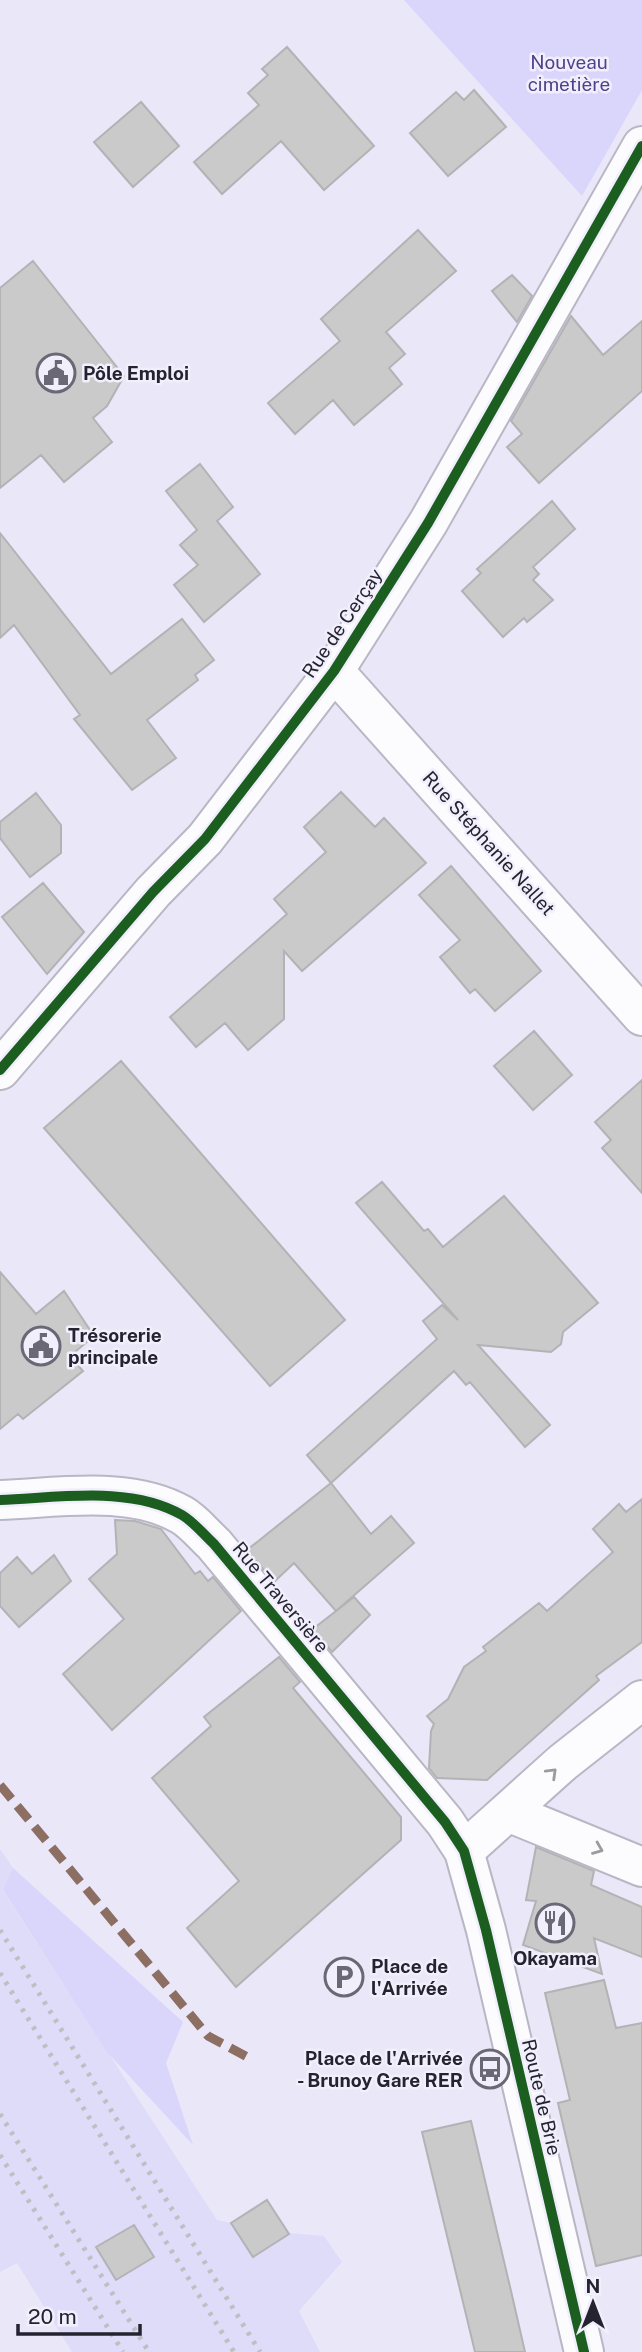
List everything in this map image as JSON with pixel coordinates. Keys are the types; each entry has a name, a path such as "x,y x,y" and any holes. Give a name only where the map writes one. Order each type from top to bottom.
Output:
{"street":[{"name":"Rue de Cerçay","path":"0,1070 153,892 205,839 334,671 428,523 642,146"},
{"name":"Rue Stéphanie Nallet","path":"334,671 642,1016"},
{"name":"Rue Traversière","path":"0,1500 114,1497 156,1503 185,1516 214,1544 313,1662 445,1822 464,1851"},
{"path":"464,1851 510,1813 562,1763 642,1700"},
{"path":"510,1813 642,1867"},
{"name":"Route de Brie","path":"464,1851 486,1930 584,2352"}],"shaded area":[{"path":"0,1849 13,1868 3,1891 217,2220 231,2223 267,2200 289,2233 324,2236 342,2262 299,2311 320,2352 72,2352 17,2263 0,2272"}],"green space":[{"name":"Nouveau cimetière","path":"404,0 642,0 642,90 582,196"},
{"path":"13,1868 183,2022 166,2063 193,2145 107,2052 3,1890"}],"building":[{"path":"287,47 374,146 324,190 281,141 222,194 194,162 259,105 248,93 268,75 262,69"},
{"path":"474,90 506,127 448,176 410,133 456,92 464,100"},
{"path":"141,102 179,146 133,187 94,142"},
{"path":"418,230 456,271 386,332 405,354 389,368 402,384 354,425 333,400 295,434 268,403 340,341 321,319"},
{"name":"Pôle Emploi","path":"33,261 124,376 107,406 93,418 112,442 64,482 41,455 0,488 0,288"},
{"path":"512,275 532,296 517,322 492,291"},
{"path":"571,316 603,355 642,321 642,391 539,483 507,447 522,434 511,421"},
{"path":"200,464 233,507 217,521 260,574 204,622 174,585 198,565 180,545 197,530 166,491"},
{"path":"552,501 575,529 533,567 539,574 533,580 553,600 527,622 524,618 503,637 462,591 481,573 477,569"},
{"path":"0,533 111,674 182,619 214,660 195,675 198,680 147,720 176,758 132,790 74,719 80,715 14,625 0,638"},
{"path":"341,792 375,827 384,818 426,863 302,971 284,951 284,1019 248,1050 225,1023 196,1047 170,1017 287,914 274,899 326,852 304,827"},
{"path":"36,793 61,825 61,853 30,877 0,838 0,822"},
{"path":"451,866 541,971 495,1011 475,989 470,993 440,957 460,940 419,895"},
{"path":"43,883 84,932 47,974 2,917"},
{"path":"534,1031 572,1075 533,1110 494,1066"},
{"path":"121,1061 345,1320 270,1386 44,1128"},
{"path":"642,1080 642,1193 602,1148 611,1140 595,1122"},
{"path":"382,1182 424,1231 428,1229 443,1247 504,1196 598,1303 563,1332 561,1344 551,1352 478,1345 550,1425 525,1447 470,1382 466,1385 454,1371 331,1483 307,1455 437,1339 423,1321 442,1305 458,1320 356,1203"},
{"name":"Trésorerie principale","path":"0,1272 36,1314 64,1291 94,1336 70,1356 83,1371 23,1419 18,1414 0,1429"},
{"path":"331,1483 371,1534 391,1516 414,1543 336,1611 294,1563 274,1582 247,1550"},
{"path":"642,1499 642,1642 596,1676 599,1680 487,1780 437,1778 429,1768 431,1731 434,1724 427,1716 448,1699 464,1667 486,1651 483,1647 539,1603 547,1611 613,1552 593,1529 619,1504 626,1512"},
{"path":"115,1520 135,1521 161,1529 195,1574 200,1571 208,1581 213,1577 241,1611 112,1730 63,1674 124,1619 89,1579 117,1554"},
{"path":"54,1555 71,1581 19,1627 0,1606 0,1573 17,1557 32,1574"},
{"path":"354,1597 370,1615 332,1652 313,1629"},
{"path":"279,1657 300,1682 293,1688 401,1817 401,1840 236,1987 187,1928 239,1881 152,1778 211,1726 204,1717"},
{"path":"536,1847 594,1871 591,1885 642,1907 642,1957 594,1938 602,1974 523,1945 536,1901 526,1900"},
{"path":"604,1980 616,2028 642,2023 642,2255 596,2266 558,2103 570,2100 545,1993"},
{"path":"471,2121 525,2352 475,2352 422,2132"},
{"path":"267,2200 289,2234 253,2257 231,2223"},
{"path":"134,2225 154,2257 116,2280 96,2247"}],"railway":[{"path":"0,1930 260,2352"},
{"path":"0,1973 234,2352"},
{"path":"0,2114 149,2352"},
{"path":"0,2155 123,2352"}],"marked path":[{"path":"0,1785 208,2036 251,2059"}],"cycle path":[{"path":"0,1070 153,892 205,839 334,671 428,523 642,146"},
{"path":"0,1500 69,1496 117,1497 162,1506 182,1515 214,1544 445,1822 464,1851 486,1930 584,2352"}],"place":[{"name":"Pôle Emploi","path":"56,373"},
{"name":"Trésorerie principale","path":"41,1346"},
{"name":"Okayama","path":"555,1923"},
{"name":"Place de l'Arrivée","path":"344,1977"},
{"name":"Place de l'Arrivée - Brunoy Gare RER","path":"490,2069"}]}
